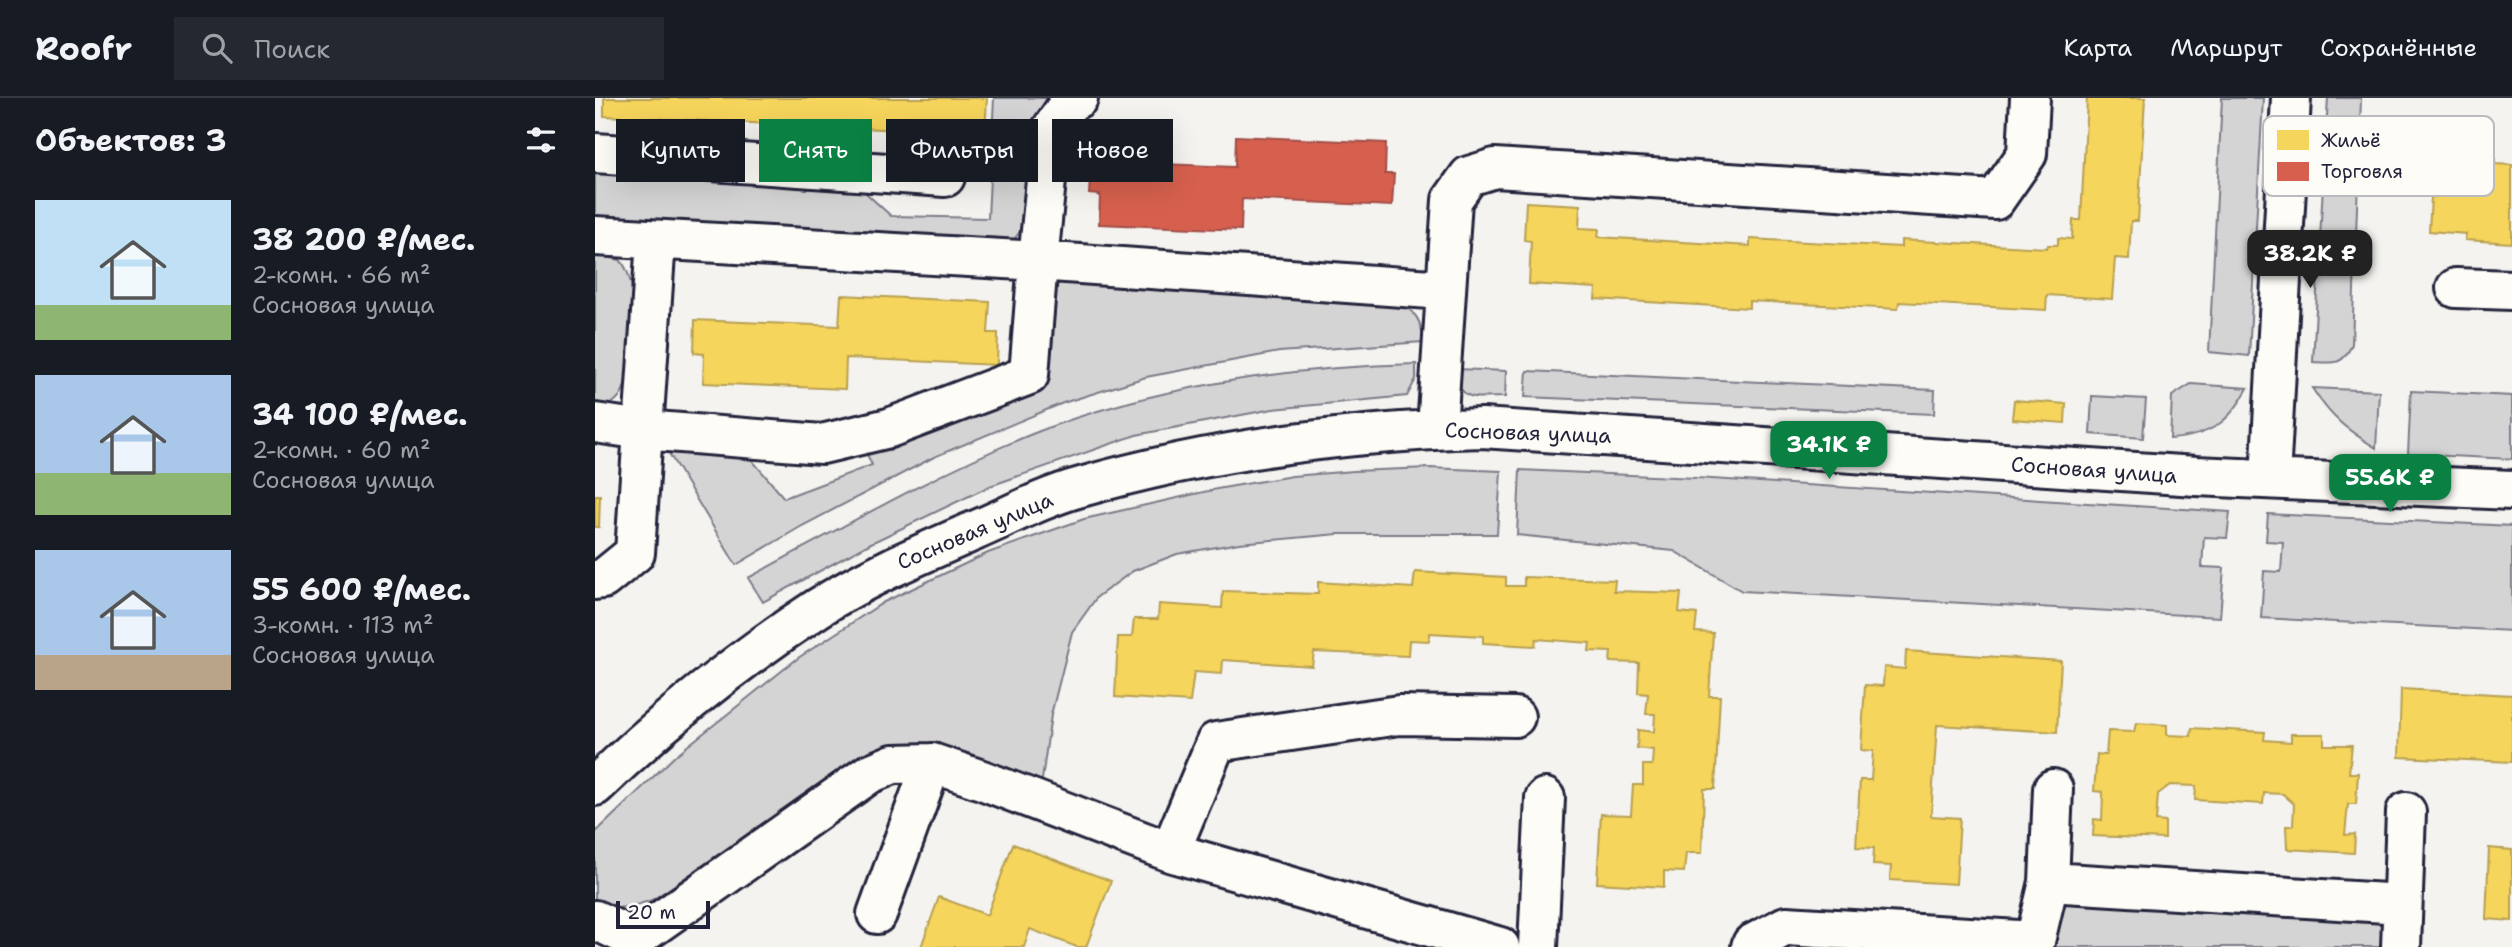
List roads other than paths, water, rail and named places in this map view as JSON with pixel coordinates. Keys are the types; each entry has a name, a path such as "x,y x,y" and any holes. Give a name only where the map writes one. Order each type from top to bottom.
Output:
{"street":[{"path":"595,423 643,430 822,444 889,428 1030,375 1051,130 1070,102 1078,98"},
{"path":"1437,429 1452,200 1469,176 1495,168 1995,200 2027,155 2030,98"},
{"path":"2290,116 2291,98"},
{"path":"595,153 886,173"},
{"path":"2270,479 2286,196"},
{"path":"595,236 1038,261 1445,290"},
{"path":"595,580 603,579 635,553 656,240"},
{"path":"2456,288 2512,290"},
{"name":"Сосновая улица","path":"595,786 640,743 713,682 819,607 893,566 1078,487 1148,470 1310,440 1437,429 1482,428 2093,470 2512,490"},
{"path":"1170,852 1216,742 1399,715 1515,717"},
{"path":"877,914 932,763"},
{"path":"595,920 640,944 869,774 893,764 932,763 1170,852 1500,947"},
{"path":"1751,947 1786,926 2035,941 2049,882 2053,789"},
{"path":"1538,947 1545,798"},
{"path":"2401,947 2406,812"},
{"path":"2049,882 2402,904"}]}
